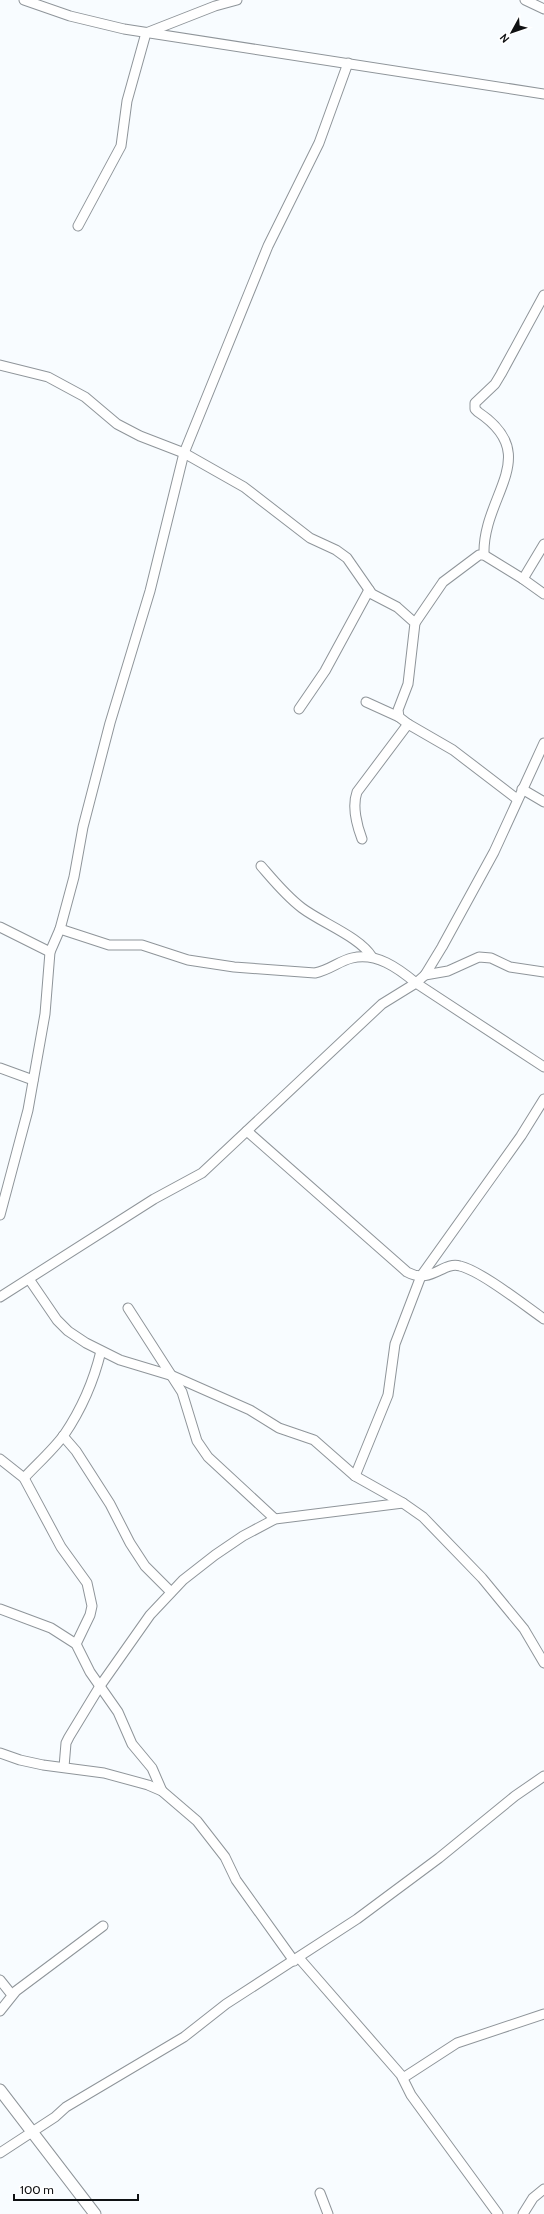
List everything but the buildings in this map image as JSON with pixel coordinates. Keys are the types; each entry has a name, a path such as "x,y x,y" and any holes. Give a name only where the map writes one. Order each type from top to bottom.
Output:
{"street":[{"path":"24,0 95,23 146,33 544,94"},
{"path":"146,33 215,6 237,0"},
{"path":"525,0 544,9"},
{"path":"78,226 121,146 127,101 146,33"},
{"path":"0,1215 28,1110 46,1014 50,952 60,929 74,877 83,827 110,723 150,591 184,453 268,246 319,143 348,63"},
{"path":"507,429 478,412 475,409 475,403 495,384 502,374 544,295"},
{"path":"0,365 48,377 85,397 117,424 184,453 244,487 310,538 336,550 346,558 376,598 404,612 415,623"},
{"path":"484,555 485,540 488,531 514,483"},
{"path":"523,579 544,544"},
{"path":"399,717 398,710 408,684 415,623 443,582 474,557 484,555 544,594"},
{"path":"298,709 325,671 369,590"},
{"path":"366,702 399,717 408,724 453,750 517,799"},
{"path":"362,839 355,805 357,792 408,724"},
{"path":"0,1297 29,1280 154,1199 194,1178 247,1131 382,1004 425,975 494,852 544,743"},
{"path":"522,789 544,802"},
{"path":"261,866 278,887 328,926 361,943 372,957 401,971 544,1067"},
{"path":"0,927 50,952"},
{"path":"60,929 109,945 142,946 188,960 234,967 314,973 326,971 351,958 372,957"},
{"path":"425,975 448,971 479,957 491,958 510,967 544,972"},
{"path":"0,1068 33,1080"},
{"path":"354,1476 388,1395 395,1344 421,1276 521,1136 544,1099"},
{"path":"247,1131 407,1272 421,1276 436,1274 454,1265 459,1265 476,1273 544,1319"},
{"path":"29,1280 57,1320 78,1338 120,1360 173,1376 250,1410 279,1428 314,1440 354,1476 403,1503 423,1517 482,1578 524,1629 544,1663"},
{"path":"128,1308 154,1350 173,1376 185,1400 197,1440 205,1453 275,1519"},
{"path":"24,1478 63,1436 80,1407 97,1368 101,1351"},
{"path":"63,1436 76,1451 110,1504 130,1543 145,1566 171,1592"},
{"path":"0,1459 24,1478 61,1547 83,1576 90,1593 92,1602 90,1615 76,1644"},
{"path":"64,1767 66,1743 69,1737 100,1686 150,1615 183,1580 215,1555 243,1536 275,1519 403,1503"},
{"path":"0,1610 51,1628 76,1644 90,1672 118,1712 132,1744 152,1768 162,1791"},
{"path":"0,1753 20,1760 104,1773 162,1791 197,1821 225,1858 244,1891 297,1959 403,2078 411,2095 498,2214"},
{"path":"0,2153 55,2117 66,2107 184,2037 226,2004 297,1959 391,1895 515,1796 544,1776"},
{"path":"0,2011 8,2004 12,1996 103,1926"},
{"path":"0,1980 12,1996"},
{"path":"403,2078 457,2043 544,2014"},
{"path":"0,2090 95,2214"},
{"path":"523,2214 534,2198 544,2189"},
{"path":"320,2193 328,2214"}]}
